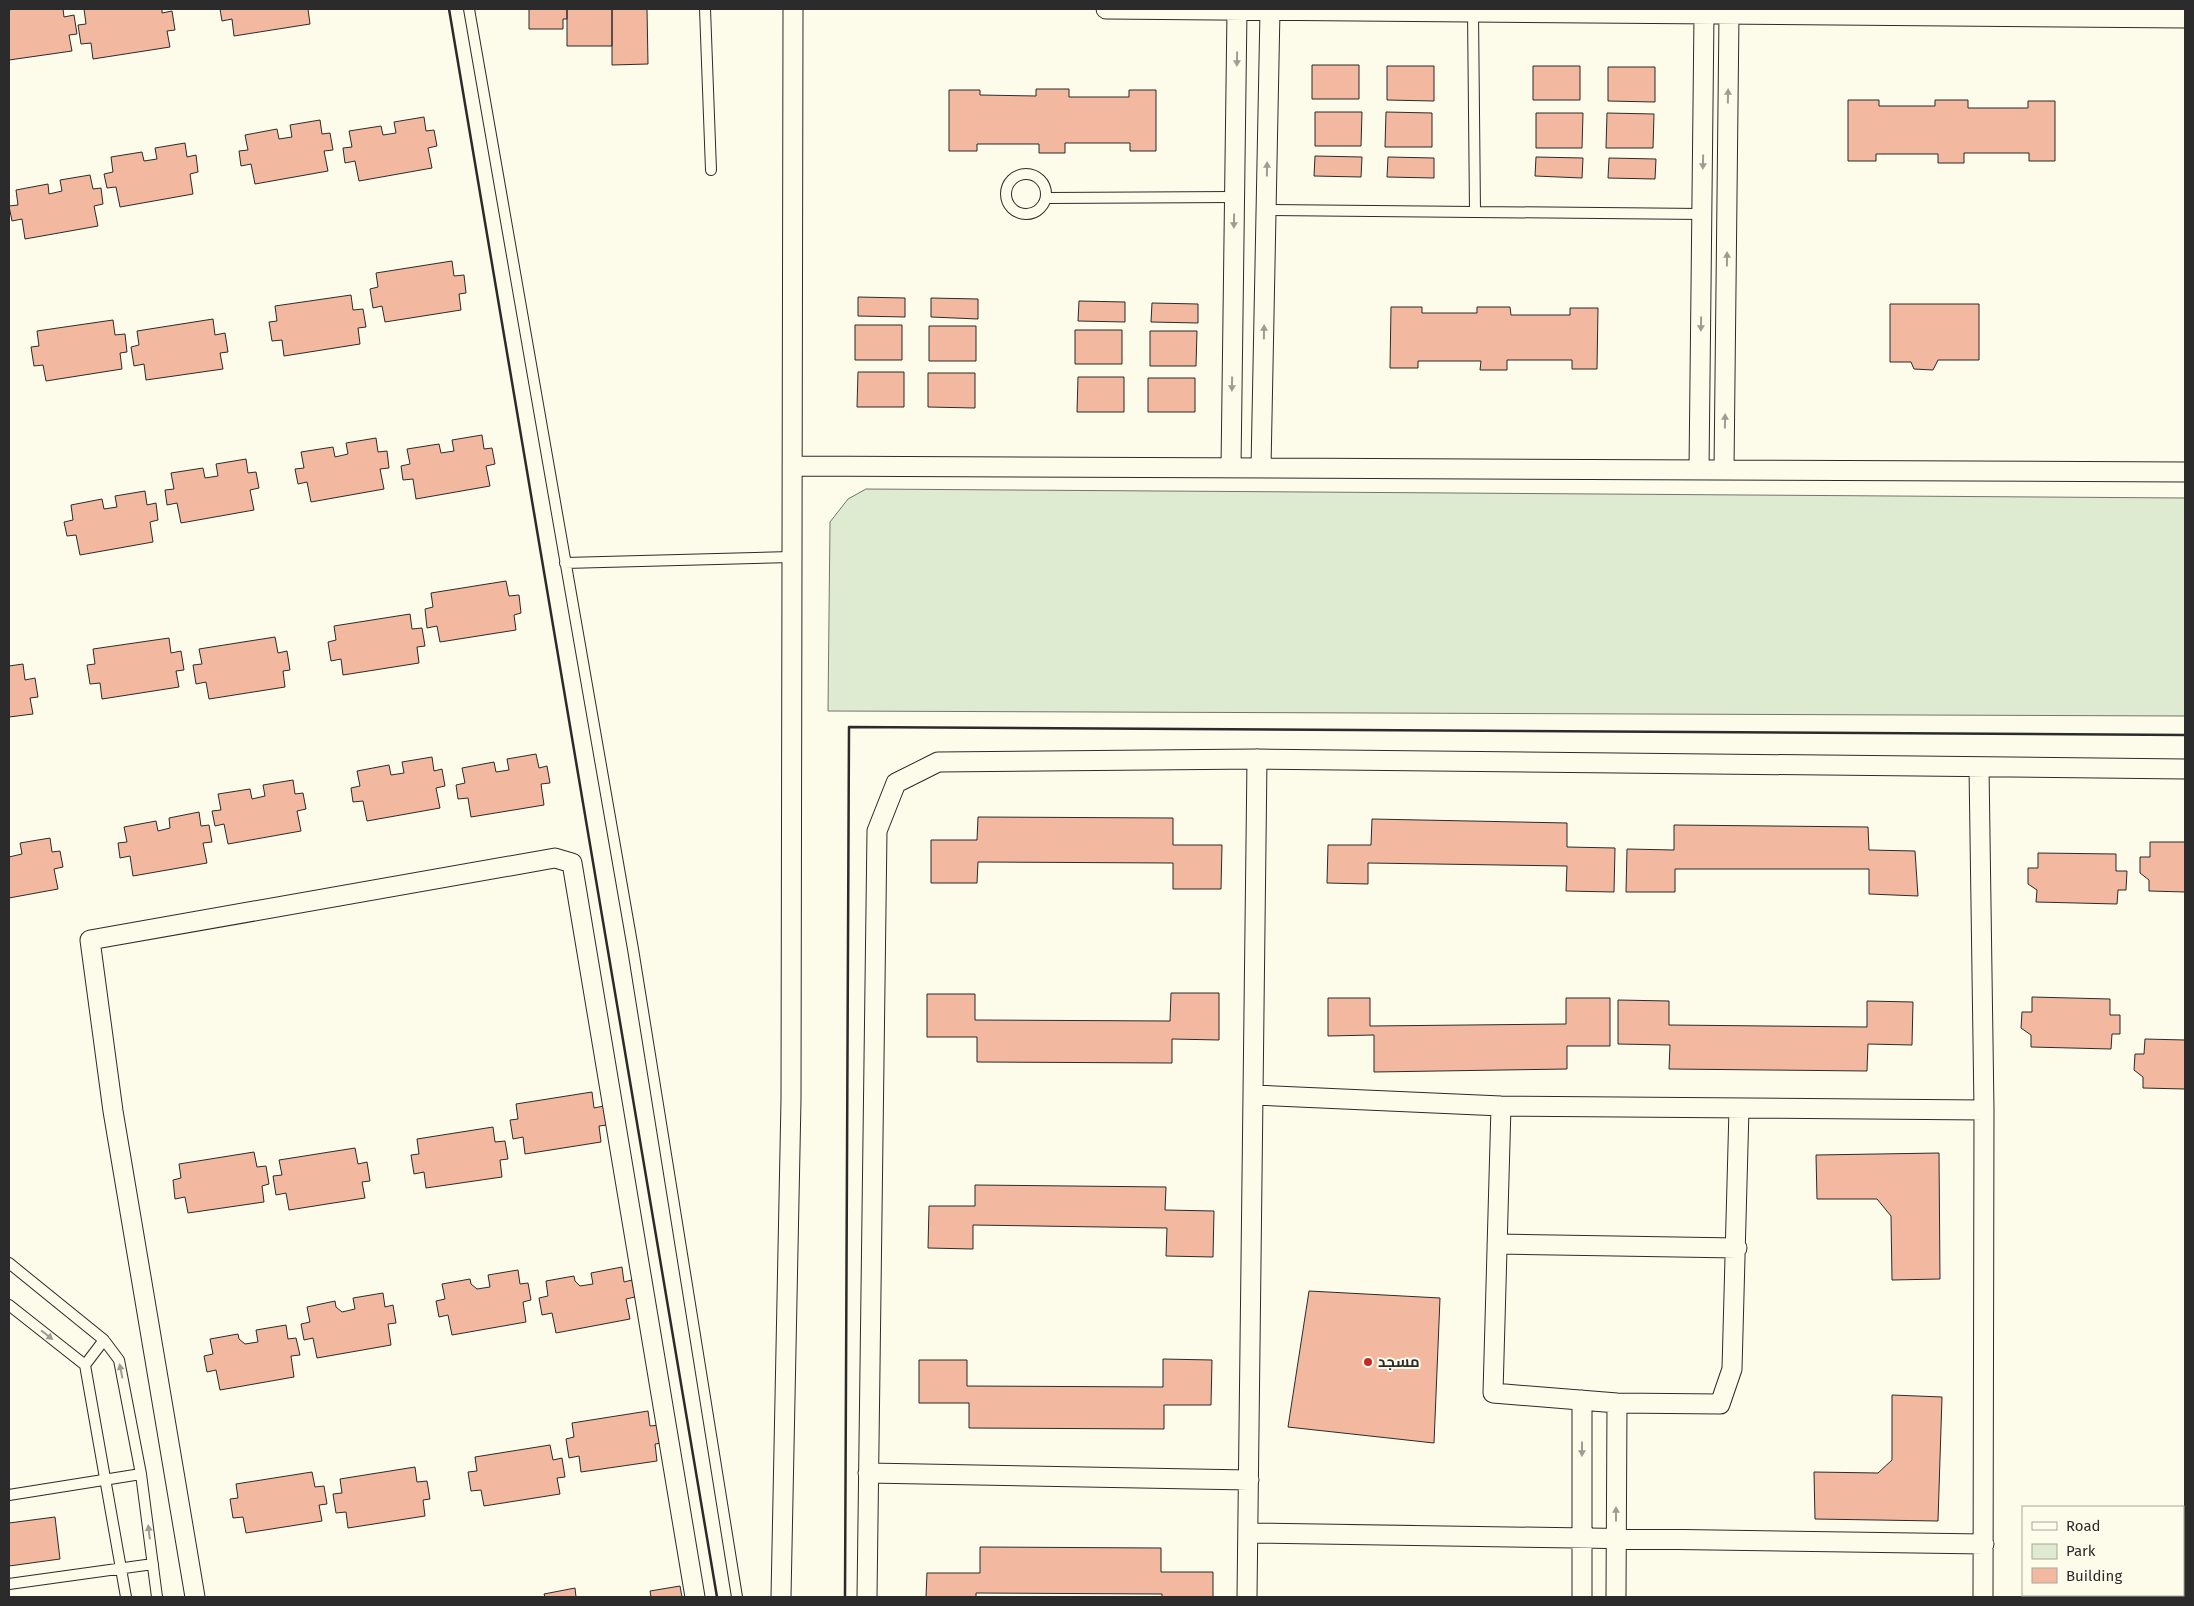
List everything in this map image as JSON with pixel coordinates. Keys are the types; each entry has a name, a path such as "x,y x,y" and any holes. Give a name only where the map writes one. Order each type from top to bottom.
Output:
{"street":[{"path":"781,1597 791,1100 793,9"},
{"path":"1106,9 1473,12 2139,13 2185,18"},
{"path":"1231,468 1237,10"},
{"path":"1261,468 1270,10"},
{"path":"1699,470 1706,11"},
{"path":"1724,470 1728,11"},
{"path":"792,466 2185,472"},
{"path":"1247,1597 1256,759"},
{"path":"867,1597 876,831 896,784 938,762 1256,759 2185,769"},
{"path":"1979,768 1984,1110 1983,1597"},
{"path":"195,1597 113,1111 90,940 555,858 572,863 695,1597"},
{"path":"1253,1095 1501,1106 1984,1110"},
{"path":"1501,1106 1493,1393 1617,1403 1720,1404 1732,1369 1737,1248 1739,1109"},
{"path":"1497,1244 1737,1248"},
{"path":"1582,1400 1582,1597"},
{"path":"1616,1597 1617,1403"},
{"path":"868,1473 1248,1480"},
{"path":"1248,1533 1984,1544"}],"lane":[{"path":"469,9 633,949 737,1597"},
{"path":"705,9 711,170"},
{"path":"1473,12 1475,212"},
{"path":"1046,198 1235,197"},
{"path":"1266,210 1702,214"},
{"path":"565,563 791,557"},
{"path":"9,1263 104,1340 119,1360 141,1474 157,1597"},
{"path":"9,1305 84,1365 126,1597"},
{"path":"84,1365 104,1340"},
{"path":"9,1496 141,1474"},
{"path":"9,1584 153,1564"}],"green space":[{"path":"866,489 2185,498 2185,716 828,711 830,522 848,499"}],"building":[{"path":"63,9 64,17 74,15 77,34 69,35 72,51 9,60 9,10"},
{"path":"84,9 162,9 162,13 172,11 175,30 167,31 170,47 93,59 91,43 81,44 78,25 86,24"},
{"path":"220,9 308,9 310,24 234,36 232,19 222,21"},
{"path":"529,9 567,9 567,19 563,19 563,29 529,29"},
{"path":"567,9 612,9 612,46 567,46"},
{"path":"612,9 647,9 648,64 612,65"},
{"path":"1312,65 1359,65 1359,99 1312,99"},
{"path":"1387,66 1434,66 1434,101 1387,100"},
{"path":"1533,66 1580,66 1580,100 1533,100"},
{"path":"1608,67 1655,67 1655,102 1608,101"},
{"path":"1036,89 1069,89 1069,97 1129,97 1129,90 1156,90 1156,151 1130,151 1130,143 1065,143 1065,153 1039,153 1039,144 977,144 977,151 949,151 949,90 980,90 980,95 1036,96"},
{"path":"1848,100 1879,100 1879,106 1935,106 1935,100 1968,100 1968,108 2028,108 2028,101 2055,101 2055,161 2029,161 2029,153 1964,153 1964,163 1938,163 1938,154 1876,154 1876,161 1848,161"},
{"path":"1315,112 1362,112 1361,146 1315,146"},
{"path":"1386,112 1432,113 1432,147 1385,147"},
{"path":"1536,113 1583,113 1582,148 1536,148"},
{"path":"1607,113 1654,114 1653,148 1606,148"},
{"path":"424,117 426,131 434,130 437,146 428,148 432,168 359,181 355,161 345,163 343,148 352,147 349,131 381,126 383,135 396,133 394,122"},
{"path":"320,120 322,134 330,133 333,150 324,151 328,171 255,184 251,164 241,166 239,151 248,150 245,135 277,129 279,139 292,137 290,125"},
{"path":"185,143 187,157 196,155 198,172 190,174 193,194 120,207 116,187 107,188 104,174 113,172 111,157 142,152 144,161 157,159 155,148"},
{"path":"1315,156 1362,157 1361,177 1314,176"},
{"path":"1388,157 1434,158 1434,178 1387,177"},
{"path":"1536,157 1583,158 1582,178 1535,176"},
{"path":"1609,158 1656,159 1655,179 1608,178"},
{"path":"90,175 93,189 101,188 103,204 94,206 98,226 25,239 22,219 12,221 9,206 18,205 16,190 48,184 49,194 62,191 60,180"},
{"path":"452,261 454,276 464,275 466,293 459,294 461,310 385,322 382,306 373,308 370,289 378,287 376,273"},
{"path":"351,295 353,310 363,309 366,327 358,328 360,344 284,356 282,340 272,341 269,322 277,321 275,306"},
{"path":"858,297 905,298 905,317 858,316"},
{"path":"931,298 978,299 978,319 931,317"},
{"path":"1079,301 1125,302 1125,322 1078,321"},
{"path":"1152,303 1198,304 1198,323 1151,322"},
{"path":"1890,304 1979,304 1979,360 1938,360 1933,370 1914,369 1911,362 1890,362"},
{"path":"1391,307 1422,307 1422,313 1477,313 1477,307 1510,307 1511,315 1570,315 1570,308 1598,308 1597,369 1572,369 1572,360 1507,360 1507,370 1480,370 1481,361 1418,361 1418,368 1390,368"},
{"path":"213,319 215,335 225,333 228,352 220,353 223,369 146,380 144,364 134,366 131,347 139,345 137,331"},
{"path":"113,320 115,335 125,334 127,352 120,353 122,369 46,381 43,365 34,366 31,347 39,346 37,331"},
{"path":"855,325 902,325 902,360 855,360"},
{"path":"929,326 976,326 976,361 929,361"},
{"path":"1075,330 1122,330 1122,364 1075,364"},
{"path":"1150,331 1197,331 1196,366 1150,366"},
{"path":"858,372 904,372 904,407 857,407"},
{"path":"928,373 975,373 975,408 928,407"},
{"path":"1078,377 1124,377 1124,412 1077,412"},
{"path":"1148,378 1195,378 1195,412 1148,412"},
{"path":"482,435 484,449 492,448 495,464 486,466 490,486 416,499 413,479 403,480 401,466 410,464 407,449 439,444 441,453 454,451 452,440"},
{"path":"376,438 378,452 387,451 389,468 380,469 384,489 311,502 307,482 298,484 295,469 304,468 301,452 333,447 335,457 348,454 346,443"},
{"path":"246,459 248,473 256,472 259,488 250,490 254,510 181,523 177,503 167,505 165,490 174,489 171,473 203,468 205,478 218,476 216,464"},
{"path":"145,491 147,505 156,503 158,520 150,522 153,542 80,555 76,535 67,536 64,522 73,520 71,505 102,499 104,509 117,507 115,496"},
{"path":"506,581 509,596 519,595 521,613 514,615 516,630 440,642 437,626 427,628 425,609 433,607 431,593"},
{"path":"410,614 412,629 422,628 425,646 417,647 419,663 343,675 341,659 331,661 328,642 336,640 334,626"},
{"path":"275,637 278,653 287,651 290,670 283,671 285,687 209,699 206,682 196,684 193,665 202,664 199,649"},
{"path":"169,638 171,653 181,651 184,670 176,671 179,687 102,699 100,683 90,684 87,665 95,664 93,649"},
{"path":"23,664 25,680 35,678 38,697 30,698 33,714 9,717 9,666"},
{"path":"536,754 539,768 547,766 550,783 541,784 544,805 471,817 468,798 458,799 456,785 465,783 462,768 494,762 496,772 509,770 507,759"},
{"path":"432,757 434,771 442,769 445,786 436,788 440,808 367,821 363,801 353,802 351,788 360,786 357,771 389,765 391,775 404,773 402,762"},
{"path":"293,780 295,794 303,793 306,809 297,811 301,831 228,844 224,824 215,826 212,811 221,810 218,794 250,789 252,799 265,796 263,785"},
{"path":"199,812 201,826 209,825 212,842 203,843 207,863 133,876 130,856 120,858 118,843 127,842 124,827 156,821 158,831 170,828 169,818"},
{"path":"978,817 1173,818 1173,845 1222,845 1221,889 1173,889 1173,863 978,862 977,883 931,883 931,840 977,840"},
{"path":"1372,819 1567,823 1567,847 1615,848 1614,892 1566,891 1567,866 1368,863 1368,884 1327,883 1328,845 1371,845"},
{"path":"1674,825 1868,827 1869,850 1915,851 1918,896 1869,894 1869,869 1675,869 1675,892 1626,892 1627,849 1674,850"},
{"path":"50,838 52,852 60,851 63,867 54,869 58,889 9,898 9,857 22,854 20,843"},
{"path":"2150,842 2185,842 2185,892 2149,891 2149,880 2140,873 2140,857 2150,857"},
{"path":"2038,853 2116,854 2116,871 2127,871 2126,890 2118,890 2117,904 2036,902 2037,890 2028,884 2028,868 2038,868"},
{"path":"1171,993 1219,993 1219,1040 1172,1039 1172,1063 977,1062 977,1037 927,1037 927,994 975,994 975,1020 1170,1021"},
{"path":"2032,997 2110,999 2110,1015 2120,1015 2120,1034 2112,1034 2111,1049 2031,1047 2031,1035 2021,1028 2022,1012 2032,1012"},
{"path":"1328,998 1370,998 1370,1026 1566,1024 1566,998 1610,998 1610,1046 1567,1046 1567,1069 1374,1072 1374,1035 1328,1036"},
{"path":"1618,1000 1669,1001 1669,1025 1867,1027 1867,1001 1913,1002 1912,1045 1868,1044 1867,1071 1669,1069 1670,1045 1618,1044"},
{"path":"2145,1039 2185,1040 2185,1089 2143,1088 2143,1077 2134,1070 2135,1054 2144,1054"},
{"path":"592,1092 594,1108 604,1106 607,1125 599,1126 601,1142 525,1154 523,1137 513,1139 510,1120 518,1119 516,1104"},
{"path":"493,1127 495,1142 505,1141 508,1159 500,1160 502,1177 426,1188 424,1172 414,1174 411,1155 419,1154 417,1139"},
{"path":"355,1148 358,1164 367,1162 370,1181 362,1182 365,1198 289,1210 286,1193 276,1195 273,1176 282,1175 279,1160"},
{"path":"254,1152 257,1167 266,1166 269,1184 262,1186 264,1202 188,1213 185,1197 175,1199 173,1180 181,1178 179,1164"},
{"path":"1939,1153 1940,1279 1892,1280 1891,1216 1877,1199 1817,1199 1816,1155"},
{"path":"975,1185 1166,1187 1165,1210 1214,1211 1213,1257 1166,1256 1167,1228 973,1225 973,1249 928,1248 929,1206 975,1206"},
{"path":"622,1267 624,1282 632,1280 635,1297 626,1299 630,1319 556,1333 552,1313 542,1315 539,1298 548,1296 546,1281 574,1276 575,1281 580,1286 593,1284 591,1273"},
{"path":"518,1270 520,1284 528,1283 531,1300 523,1302 526,1322 452,1335 448,1315 439,1317 436,1301 445,1299 442,1284 470,1279 471,1284 477,1289 490,1287 488,1275"},
{"name":"مسجد","path":"1309,1291 1440,1298 1434,1443 1288,1427"},
{"path":"383,1293 385,1307 393,1305 396,1323 388,1324 391,1345 317,1358 313,1338 304,1340 301,1324 310,1322 307,1307 335,1301 336,1307 342,1312 355,1309 353,1298"},
{"path":"286,1325 288,1339 296,1338 300,1355 291,1356 294,1377 220,1390 216,1370 207,1372 204,1356 213,1354 210,1339 238,1334 239,1339 245,1344 258,1342 256,1330"},
{"path":"1163,1359 1212,1360 1211,1405 1164,1405 1164,1429 969,1428 969,1403 919,1403 919,1360 967,1360 967,1386 1163,1387"},
{"path":"1892,1395 1942,1397 1938,1521 1815,1519 1814,1472 1878,1473 1892,1460"},
{"path":"648,1411 650,1426 660,1425 663,1443 655,1444 657,1461 581,1472 579,1456 569,1458 566,1439 574,1437 572,1423"},
{"path":"550,1445 553,1460 562,1458 565,1477 557,1478 560,1494 484,1506 481,1490 471,1491 468,1472 477,1471 475,1457"},
{"path":"415,1467 417,1482 427,1481 430,1499 423,1500 425,1516 348,1528 346,1512 336,1513 333,1494 342,1493 340,1479"},
{"path":"312,1472 315,1487 324,1486 327,1504 319,1505 322,1521 246,1533 243,1517 233,1518 230,1499 238,1498 236,1484"},
{"path":"55,1517 60,1559 9,1566 9,1523"},
{"path":"980,1547 1161,1548 1161,1572 1213,1572 1213,1597 1162,1597 1162,1594 976,1593 976,1597 926,1597 927,1573 980,1573"},
{"path":"680,1586 682,1597 651,1597 650,1591"},
{"path":"575,1588 576,1597 545,1597 544,1594"}],"wall":[{"path":"449,9 717,1597"},
{"path":"845,1597 849,727 2185,735"}],"place":[{"name":"مسجد","path":"1368,1362"}]}
